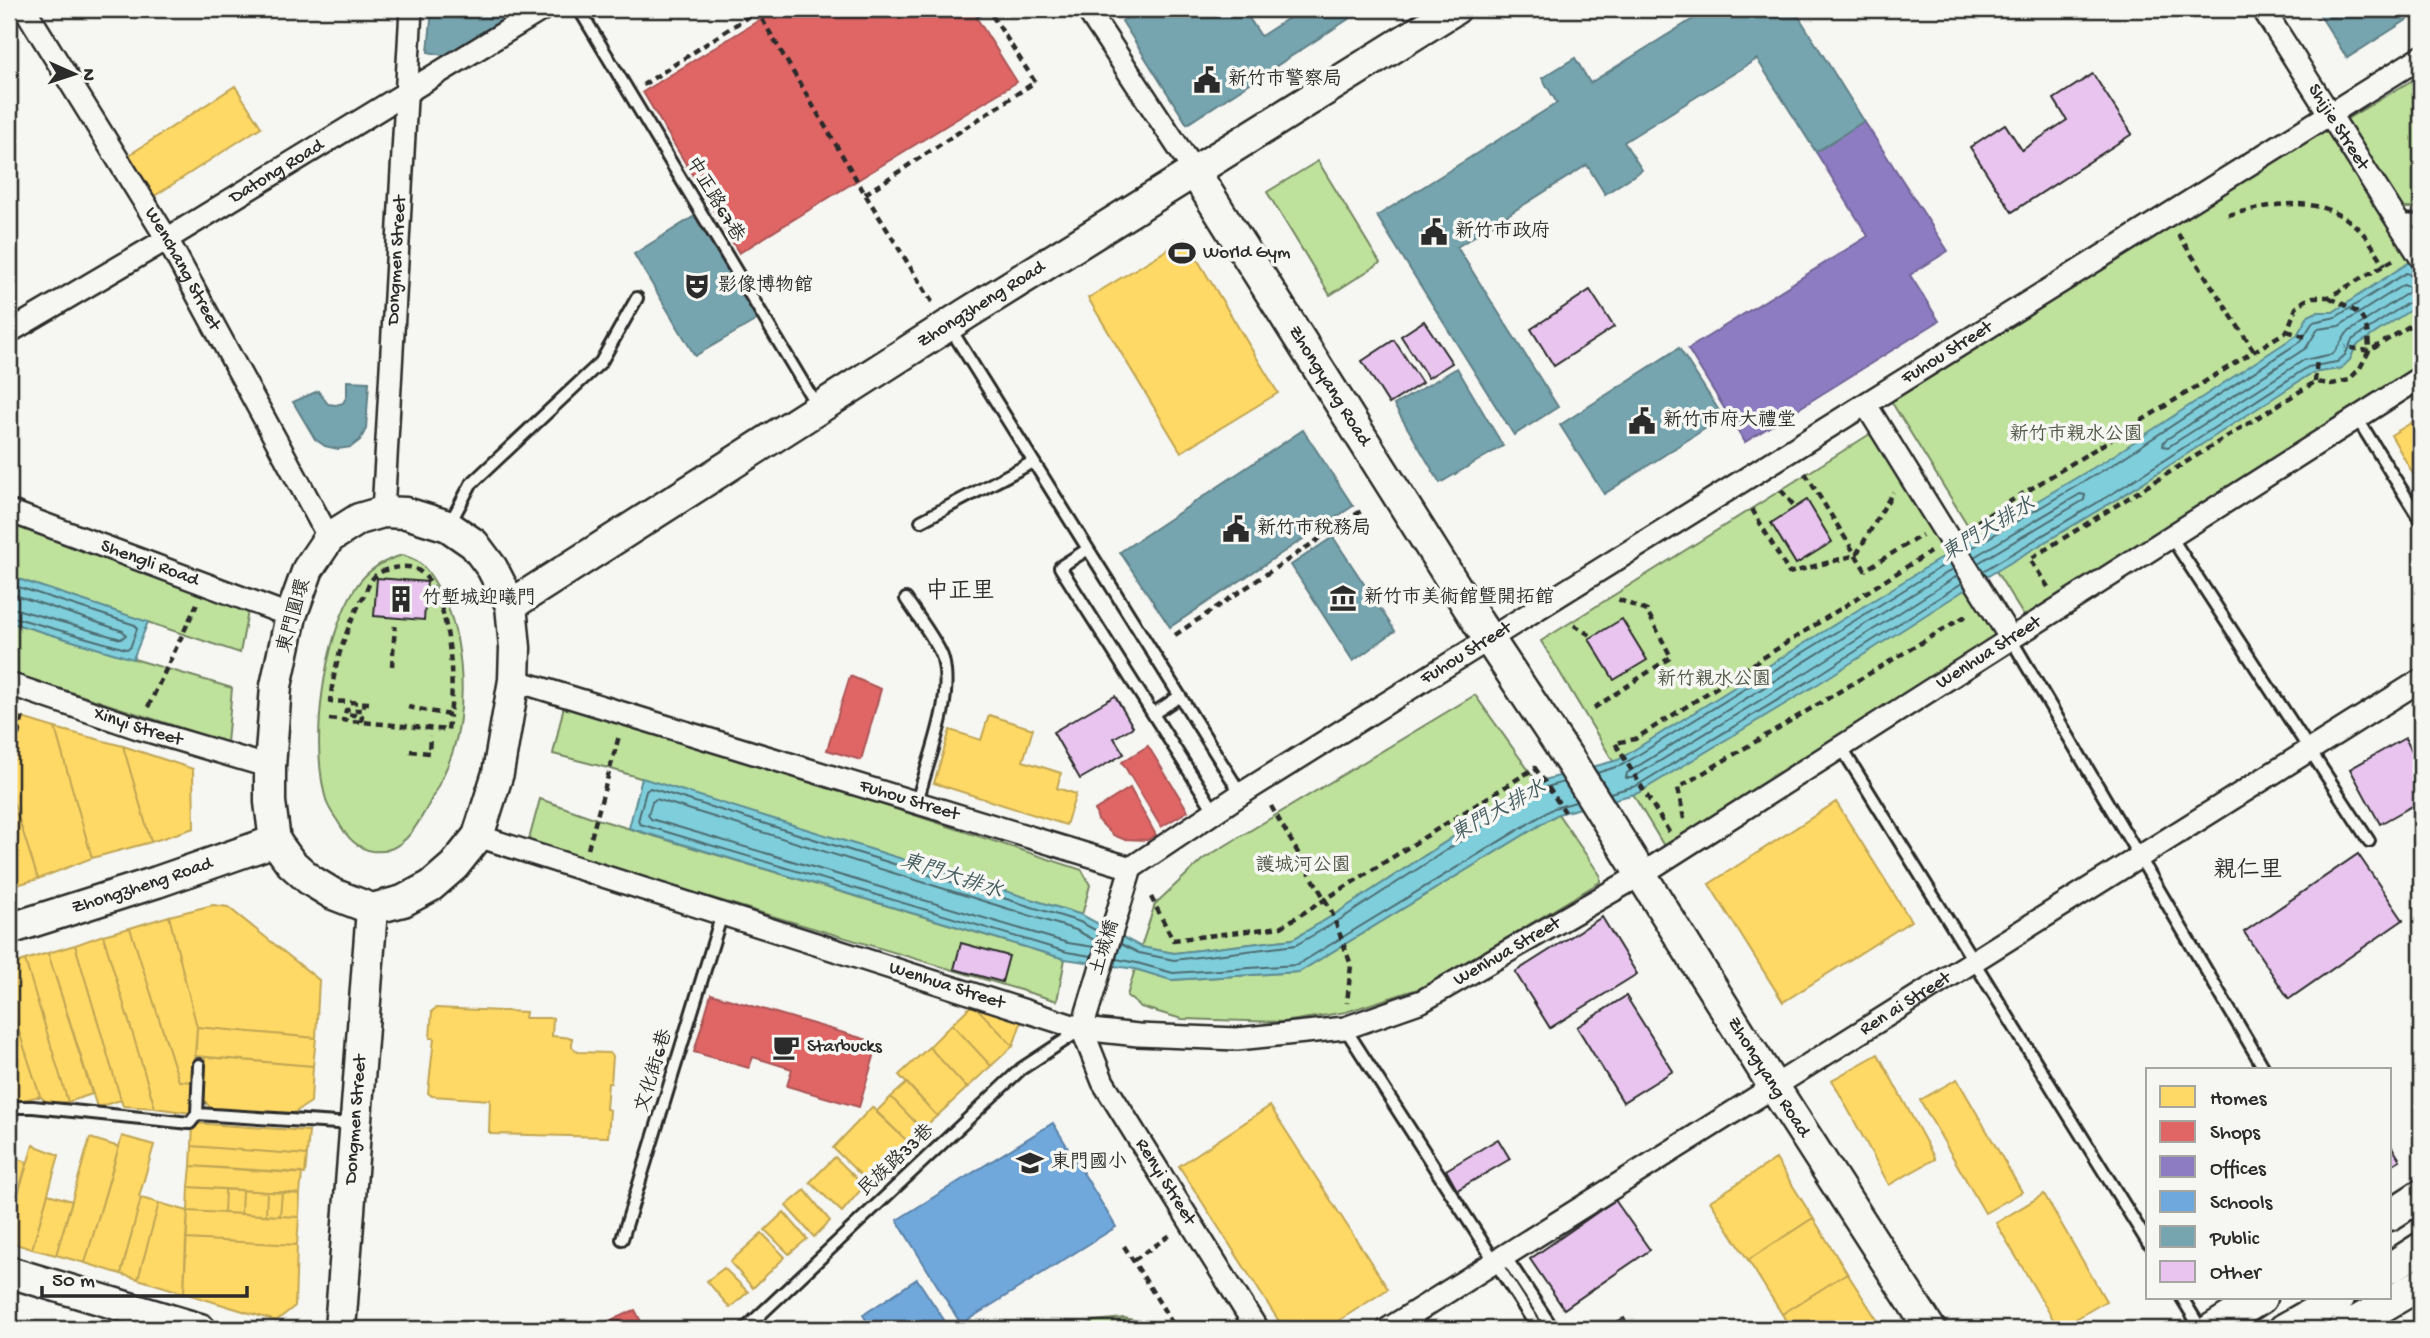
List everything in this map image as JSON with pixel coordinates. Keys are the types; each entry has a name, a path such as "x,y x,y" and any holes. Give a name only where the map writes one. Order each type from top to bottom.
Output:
{"street":[{"name":"Wenchang Street","path":"25,9 167,239 329,538"},
{"name":"Dongmen Street","path":"383,512 411,9"},
{"name":"Datong Road","path":"9,332 167,239 543,9"},
{"name":"Zhongyang Road","path":"1087,9 1194,171 1490,641 1610,823 1774,1087 1930,1329"},
{"name":"Zhongzheng Road","path":"511,605 948,326 1455,9"},
{"name":"Shijie Street","path":"2263,9 2418,252"},
{"name":"Fuhou Street","path":"514,680 1131,868 1241,794 1490,641 2421,57"},
{"name":"Wenhua Street","path":"478,836 1082,1029 1138,1035 1237,1039 1345,1028 1422,1001 1642,874 2421,377"},
{"path":"1866,405 1943,538 2011,639"},
{"name":"Shengli Road","path":"9,511 291,616"},
{"name":"東門圓環","path":"275,841 270,802 270,767 276,686 291,616 308,569 329,538 359,519 383,512 407,513 448,526 474,544 492,568 511,605 515,648 514,680 498,773 478,836 454,866 431,886 403,901 372,909"},
{"name":"Ren ai Street","path":"1388,1329 1418,1321 1500,1259 2421,680"},
{"name":"Xinyi Street","path":"19,687 138,728 270,767"},
{"name":"Zhongzheng Road","path":"9,929 275,841"},
{"path":"275,841 291,863 310,880 334,894 372,909"},
{"name":"土城橋","path":"1082,1029 1131,868"},
{"name":"Dongmen Street","path":"340,1329 372,909"},
{"name":"Renyi Street","path":"1082,1029 1103,1082 1257,1329"},
{"path":"2392,1215 2421,1195"},
{"path":"2392,1267 2421,1248"},
{"path":"9,1272 200,1329"},
{"path":"2344,1329 2410,1290"},
{"path":"2212,1329 2258,1300"},
{"path":"2284,1329 2335,1300"}],"lane":[{"name":"中正路67巷","path":"579,9 818,409"},
{"path":"2398,220 2421,221"},
{"path":"448,526 471,484 601,362 637,298"},
{"path":"948,326 1241,794"},
{"path":"2357,418 2421,521"},
{"path":"921,521 1033,462"},
{"path":"2171,537 2369,841"},
{"path":"1088,549 1060,567 1215,812"},
{"path":"906,599 942,658 945,684 942,711 917,803"},
{"path":"2011,639 2264,1068"},
{"path":"1153,714 1180,696"},
{"path":"1841,747 2146,1240"},
{"name":"文化街6巷","path":"622,1239 722,914"},
{"path":"1345,1028 1500,1259 1553,1329"},
{"name":"民族路33巷","path":"745,1329 1021,1069 1082,1029"},
{"path":"9,1107 33,1107 190,1123 197,1114 199,1065"},
{"path":"197,1114 355,1124"},
{"path":"1500,1259 1538,1329"},
{"path":"2183,1300 2202,1329"}],"path":[{"path":"630,93 758,9 865,194 948,326"},
{"path":"865,194 1035,82 989,9 976,17"},
{"path":"2228,215 2281,203 2326,207 2359,229 2385,265"},
{"path":"2166,216 2253,351"},
{"path":"2329,297 2396,258"},
{"path":"1673,837 1615,743 1635,739 1943,538 2287,331 2296,308 2304,301 2314,297 2329,297 2353,308 2364,319 2369,351"},
{"path":"2050,590 2030,559 2315,382 2332,384 2348,380 2360,368 2369,351 2421,319"},
{"path":"2287,331 2306,337"},
{"path":"2345,347 2369,351"},
{"path":"2315,382 2318,358"},
{"path":"1805,473 1865,570 1943,538"},
{"path":"1781,490 1795,508"},
{"path":"1752,509 1789,573 1856,555 1894,491"},
{"path":"1175,635 1364,509"},
{"path":"329,719 361,722 448,730 452,664 448,628 429,582 419,571 406,566 386,569 375,576 349,624 334,667 331,701 366,703 364,710 346,710 345,714 362,716 361,722"},
{"path":"1594,708 1671,657 1647,611 1615,598"},
{"path":"1686,831 1678,788 1969,614"},
{"path":"143,717 190,619"},
{"path":"1574,625 1593,637"},
{"path":"392,666 395,626"},
{"path":"9,756 13,754 19,687"},
{"path":"408,707 450,715"},
{"path":"410,751 429,753 430,736"},
{"path":"593,832 612,755"},
{"path":"1151,897 1173,940 1281,927 1535,768 1572,822"},
{"path":"1271,806 1331,910 1351,965 1345,1028"},
{"path":"1134,1260 1190,1221"},
{"path":"1124,1246 1176,1329"}],"green space":[{"path":"2421,75 2421,208 2401,208 2347,119"},
{"name":"新竹市親水公園","path":"2331,113 2421,259 2421,377 2030,626 1886,393"},
{"path":"1318,161 1380,263 1330,295 1267,192"},
{"name":"新竹親水公園","path":"1870,434 2007,641 1670,856 1541,641"},
{"path":"9,522 249,606 240,653 9,576"},
{"path":"403,555 417,561 426,569 446,603 458,644 461,711 451,758 419,821 400,844 383,851 372,851 362,848 350,838 327,803 319,752 322,692 335,634 356,587 376,566"},
{"path":"9,622 232,688 227,743 9,672"},
{"name":"護城河公園","path":"1475,695 1537,782 1293,939 1174,953 1141,947 1155,904 1203,859"},
{"path":"565,701 1082,870 1090,885 1082,915 608,768 553,754"},
{"path":"540,799 597,819 1065,959 1057,1001 528,843"},
{"name":"護城河公園","path":"1558,814 1600,875 1600,882 1427,986 1346,1012 1284,1022 1182,1019 1141,1007 1127,996 1135,969 1172,980 1299,972"},
{"path":"1124,1318 1153,1324 1159,1329 1075,1329 1095,1321"}],"water":[{"name":"東門大排水","path":"2410,262 2421,279 2421,303 2356,346 2350,360 2340,369 2312,373 2119,498 1963,591 1818,684 1638,793 1558,814 1299,972 1171,980 1135,969 1065,959 629,828 642,778 1082,915 1141,947 1174,953 1293,939 1537,782 1618,760 1941,558 2108,459 2297,335 2308,316 2317,312 2333,312"},
{"path":"9,576 148,622 133,659 9,622"}],"building: Homes":[{"path":"235,86 261,127 150,199 123,159"},
{"path":"1185,239 1278,393 1181,452 1088,298"},
{"path":"2421,417 2421,488 2391,435"},
{"path":"9,714 22,718 13,754 9,756"},
{"path":"989,715 1033,729 1023,761 1061,773 1057,788 1076,794 1066,825 934,783 950,730 981,740"},
{"path":"22,718 55,728 92,858 38,879 9,788 9,756 13,754"},
{"path":"55,728 123,746 151,842 92,858"},
{"path":"123,746 193,769 194,828 151,842"},
{"path":"9,788 38,879 9,887"},
{"path":"1836,802 1911,921 1783,1002 1709,884"},
{"path":"213,905 228,907 319,980 316,1038 197,1027 169,916"},
{"path":"169,916 197,1027 194,1082 179,1081 130,928"},
{"path":"130,928 179,1081 194,1082 191,1113 155,1108 103,935"},
{"path":"103,935 155,1108 123,1106 121,1100 75,945"},
{"path":"75,945 121,1100 97,1107 48,953"},
{"path":"48,953 92,1094 68,1102 25,960"},
{"path":"25,960 68,1102 47,1103 40,1096 9,1001 9,966"},
{"path":"9,1001 40,1096 9,1103"},
{"path":"973,1004 1022,1020 1013,1046"},
{"path":"973,1004 1013,1046 991,1066 952,1024"},
{"path":"436,1008 526,1012 525,1018 553,1018 552,1036 572,1038 572,1047 578,1052 609,1053 613,1056 606,1109 610,1110 608,1137 492,1134 489,1132 490,1100 432,1096 428,1093 434,1038 430,1038 432,1011"},
{"path":"952,1024 991,1066 967,1088 929,1047"},
{"path":"197,1027 316,1038 313,1066 195,1056"},
{"path":"929,1047 967,1088 937,1116 899,1075"},
{"path":"1878,1054 1935,1159 1889,1185 1832,1080"},
{"path":"205,1057 313,1066 311,1102 292,1114 212,1110 201,1096"},
{"path":"1957,1079 2022,1192 1985,1213 1920,1100"},
{"path":"907,1083 937,1116 922,1129 891,1097"},
{"path":"891,1097 922,1129 908,1142 876,1112"},
{"path":"1270,1106 1388,1289 1326,1329 1284,1329 1179,1166"},
{"path":"872,1107 908,1142 869,1183 833,1148"},
{"path":"193,1123 309,1131 307,1155 192,1146"},
{"path":"122,1136 154,1145 121,1274 85,1263"},
{"path":"90,1138 119,1147 85,1263 56,1255"},
{"path":"33,1145 59,1155 32,1249 9,1242 9,1224"},
{"path":"192,1146 307,1155 305,1174 191,1166"},
{"path":"9,1156 27,1162 9,1224"},
{"path":"835,1157 864,1186 842,1212 810,1182"},
{"path":"1776,1159 1813,1218 1748,1260 1710,1201"},
{"path":"191,1166 302,1173 300,1194 189,1187"},
{"path":"189,1187 225,1189 224,1213 188,1211"},
{"path":"225,1189 242,1190 241,1214 224,1213"},
{"path":"242,1190 267,1192 266,1215 241,1214"},
{"path":"805,1190 830,1221 814,1237 786,1206"},
{"path":"267,1192 282,1192 280,1216 266,1215"},
{"path":"282,1192 300,1194 299,1217 280,1216"},
{"path":"48,1194 72,1201 56,1255 32,1249"},
{"path":"2044,1194 2106,1301 2059,1329 1996,1223"},
{"path":"141,1198 159,1203 138,1279 121,1274"},
{"path":"159,1203 188,1211 184,1293 138,1279"},
{"path":"188,1211 299,1217 297,1245 186,1239"},
{"path":"784,1212 807,1239 789,1254 765,1230"},
{"path":"1813,1218 1847,1273 1782,1314 1748,1260"},
{"path":"762,1233 785,1257 753,1288 730,1262"},
{"path":"186,1239 297,1245 295,1306 276,1321 184,1293"},
{"path":"724,1268 748,1292 730,1308 707,1281"},
{"path":"1847,1273 1883,1329 1791,1329 1782,1314"}],"building: Shops":[{"path":"777,9 971,9 1017,82 739,253 643,92"},
{"path":"850,676 881,689 861,760 827,750"},
{"path":"1148,746 1188,811 1161,827 1122,762"},
{"path":"1130,788 1156,835 1147,840 1123,839 1113,835 1098,820 1095,810"},
{"name":"Starbucks","path":"711,994 878,1043 859,1107 787,1086 792,1069 753,1057 749,1068 694,1052"},
{"path":"635,1310 645,1329 590,1329"}],"building: Offices":[{"path":"1864,121 1948,251 1910,275 1939,321 1745,442 1688,349 1868,236 1816,152"}],"building: Schools":[{"path":"1053,1123 1116,1227 961,1324 897,1220"},
{"path":"917,1279 950,1329 872,1329 863,1315"}],"building: Public":[{"path":"432,9 531,9 452,57 428,52"},
{"name":"新竹市警察局","path":"1140,9 1243,9 1261,36 1300,9 1364,9 1187,124 1122,21"},
{"name":"新竹市政府","path":"1709,9 1794,9 1864,121 1816,152 1757,59 1624,142 1642,170 1605,194 1587,165 1457,247 1558,407 1514,435 1377,216 1557,103 1542,78 1575,58 1590,83"},
{"path":"2316,9 2421,9 2421,11 2347,58"},
{"name":"影像博物館","path":"698,214 760,318 695,356 634,254"},
{"name":"新竹市府大禮堂","path":"1679,348 1723,417 1604,494 1560,425"},
{"path":"1457,368 1503,446 1440,483 1394,405"},
{"path":"347,381 369,382 366,429 360,440 351,447 338,449 325,446 315,439 293,402 318,391 328,404 343,403 347,396"},
{"name":"新竹市稅務局","path":"1303,430 1353,506 1170,627 1120,552"},
{"name":"新竹市美術館暨開拓館","path":"1333,537 1395,631 1353,661 1291,565"}],"building: Other":[{"path":"2093,74 2132,134 2012,212 1970,147 2005,124 2022,150 2067,120 2054,99"},
{"path":"1590,290 1614,327 1554,366 1531,329"},
{"path":"1424,321 1452,363 1428,378 1401,336"},
{"path":"1394,340 1422,383 1389,404 1362,361"},
{"path":"1807,500 1832,542 1796,564 1771,523"},
{"name":"竹塹城迎曦門","path":"377,578 427,582 424,620 374,616"},
{"path":"1622,619 1647,660 1614,680 1589,639"},
{"path":"1115,696 1133,727 1114,738 1124,754 1080,779 1053,732"},
{"path":"2405,738 2421,768 2421,801 2380,824 2350,769"},
{"path":"2358,854 2403,920 2289,999 2244,932"},
{"path":"1602,917 1637,974 1550,1028 1515,972"},
{"path":"961,943 1009,956 1002,982 954,969"},
{"path":"1626,996 1673,1071 1623,1102 1577,1027"},
{"path":"1498,1139 1510,1159 1457,1190 1446,1170"},
{"path":"2392,1147 2400,1160 2392,1165"},
{"path":"1615,1200 1650,1250 1564,1309 1530,1259"},
{"path":"1624,1318 1630,1329 1603,1329"}],"place":[{"name":"新竹市警察局","path":"1207,80"},
{"name":"新竹市政府","path":"1434,232"},
{"name":"World Gym","path":"1182,253"},
{"name":"影像博物館","path":"697,286"},
{"name":"新竹市府大禮堂","path":"1642,421"},
{"name":"新竹市稅務局","path":"1236,529"},
{"name":"新竹市美術館暨開拓館","path":"1343,598"},
{"name":"竹塹城迎曦門","path":"401,599"},
{"name":"Starbucks","path":"786,1047"},
{"name":"東門國小","path":"1030,1163"}],"district":[{"name":"中正里","path":"960,592"},
{"name":"親仁里","path":"2248,871"}]}
